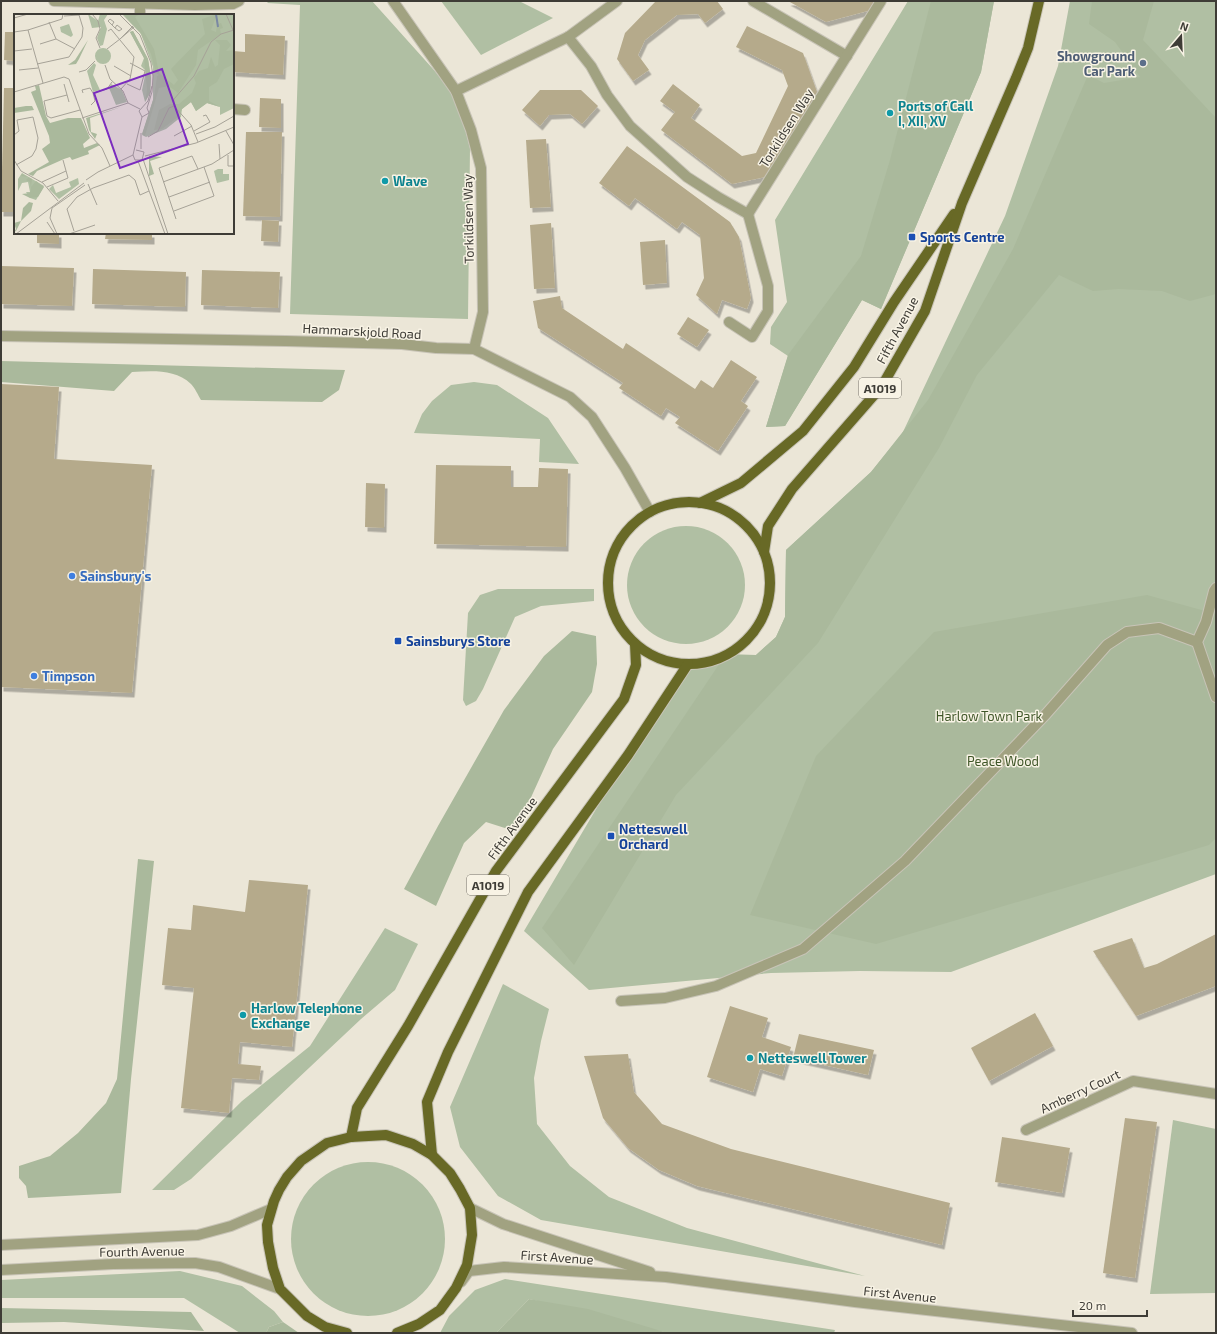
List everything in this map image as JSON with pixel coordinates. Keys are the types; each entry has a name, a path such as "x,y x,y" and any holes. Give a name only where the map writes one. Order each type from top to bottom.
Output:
{"main road":[{"name":"Fifth Avenue","path":"764,552 768,526 792,489 882,386 925,311 962,203 1028,48 1039,1"},
{"name":"Fifth Avenue","path":"700,503 741,483 803,431 854,366 894,302 962,203"},
{"path":"674,503 700,503 720,508 738,519 753,534 764,552 770,578 768,605 756,629 738,648 714,660 688,664 669,662 651,655 635,644 624,632 616,619 609,594 609,569 613,553 621,538 634,523 650,512 674,503"},
{"name":"Fifth Avenue","path":"351,1137 357,1108 408,1026 496,871 624,699 636,665 635,644"},
{"name":"A1019","path":"432,1155 427,1102 448,1052 528,892 628,754 688,664"},
{"path":"348,1333 326,1330 307,1316 280,1289 273,1268 268,1242 268,1225 271,1209 287,1177 301,1160 327,1143 351,1137 386,1135 413,1144 432,1155 450,1173 470,1208 472,1235 467,1265 456,1288 440,1310 416,1328 397,1333"}],"street":[{"path":"54,1 208,5 233,4 239,1"},
{"name":"Torkildsen Way","path":"393,1 456,91 471,130 480,168 483,312 474,350"},
{"path":"456,91 568,37 617,1"},
{"path":"753,1 847,56"},
{"name":"Torkildsen Way","path":"748,214 881,1"},
{"path":"140,4 140,14"},
{"path":"568,37 590,66 607,94 630,126 687,177 748,214 768,286 768,311 752,337 729,322"},
{"path":"234,109 245,110"},
{"name":"Hammarskjold Road","path":"1,336 302,341 402,344 474,350 570,397 592,417 625,468 650,512"},
{"path":"1216,588 1206,622 1197,642 1216,697"},
{"path":"621,1001 665,998 716,986 803,950 905,861 1046,714 1107,645 1127,632 1159,628 1197,642"},
{"name":"Amberry Court","path":"1026,1130 1133,1080 1216,1094"},
{"name":"First Avenue","path":"470,1208 503,1224 666,1277"},
{"name":"Fourth Avenue","path":"1,1245 198,1235 231,1226 271,1209"},
{"name":"Fourth Avenue","path":"1,1270 113,1264 195,1262 219,1267 280,1289"},
{"name":"First Avenue","path":"456,1288 469,1271 504,1267 666,1277 856,1302 1132,1333"}],"green space":[{"path":"269,1 372,1 457,98 470,148 468,319 290,314 300,5 267,3"},
{"path":"441,1 519,1 553,18 481,55"},
{"path":"908,1 994,1 981,72 881,309 862,300 785,426 766,427 788,356 770,344 771,327 787,302 775,220"},
{"path":"931,1 994,1 981,72 881,309 862,300 785,426 766,427 788,355 861,256 890,160"},
{"name":"Harlow Town Park","path":"1070,1 1216,1 1216,874 951,972 860,971 771,973 589,990 524,931 628,755 688,664 756,655 776,637 785,617 786,550 871,472 902,434 1005,216 1058,66"},
{"path":"1092,1 1154,1 1143,40 1216,118 1216,294 1190,301 1162,291 1118,289 1093,291 1059,275 977,375 939,448 818,643 676,795 574,965 542,928 726,654 756,655 776,637 785,617 786,550 871,472 928,400 1013,249 1088,75 1104,83 1140,77 1115,42 1089,24"},
{"path":"1,361 345,370 339,390 322,402 201,400 191,384 185,379 171,373 148,371 132,372 114,391 1,382"},
{"path":"474,382 497,385 548,418 579,464 539,462 540,439 414,433 422,414 432,401 451,385"},
{"path":"686,526 697,527 709,531 728,543 740,562 744,574 744,596 740,608 728,627 709,639 697,643 686,644 675,643 663,639 644,627 632,608 628,596 627,585 628,574 632,562 644,543 663,531 675,527"},
{"path":"498,589 594,589 594,601 541,606 515,617 483,689 476,701 466,706 463,700 468,613 480,595"},
{"name":"Peace Wood","path":"1147,595 1216,614 1216,838 1209,845 876,944 750,915 816,756 934,632"},
{"path":"572,631 596,636 597,664 592,692 553,749 523,815 508,829 486,822 464,843 436,906 404,889 504,710 544,656"},
{"path":"138,859 154,861 131,1079 121,1193 28,1198 26,1186 19,1178 19,1166 50,1156 78,1133 106,1103 117,1079"},
{"path":"385,928 418,944 395,990 361,1019 191,1179 174,1190 152,1190 242,1101 310,1046"},
{"path":"503,984 549,1009 534,1078 537,1124 570,1166 609,1197 687,1228 865,1276 541,1220 498,1196 460,1147 450,1107"},
{"path":"1173,1120 1216,1129 1216,1293 1150,1294"},
{"path":"368,1162 383,1164 404,1171 411,1175 427,1190 432,1196 439,1210 445,1239 443,1254 436,1275 432,1282 417,1298 411,1303 397,1310 368,1316 353,1314 332,1307 325,1303 309,1288 304,1282 297,1268 291,1239 293,1224 300,1203 304,1196 319,1180 325,1175 339,1168"},
{"path":"180,1271 242,1286 274,1311 283,1322 269,1327 266,1333 240,1333 184,1298 1,1298 1,1280"},
{"path":"505,1279 835,1330 834,1333 668,1333 529,1299 496,1333 440,1333 449,1316 475,1290"},
{"path":"529,1299 588,1309 668,1333 496,1333"},
{"path":"1,1308 191,1312 204,1331 64,1322 1,1323"},
{"path":"283,1322 299,1333 266,1333 269,1327"}],"building":[{"path":"656,1 717,1 723,9 705,23 698,14 677,15 645,40 638,55 649,70 633,81 617,59 625,33"},
{"path":"788,1 879,1 875,9 826,22"},
{"path":"747,26 803,53 817,92 770,176 732,184 661,130 675,112 660,101 673,84 700,105 691,118 742,156 756,153 788,86 782,70 736,47"},
{"path":"5,32 14,32 14,61 4,60"},
{"path":"245,34 285,36 283,75 234,72 234,51 245,52"},
{"path":"4,88 14,88 14,212 1,212"},
{"path":"540,90 581,90 598,106 582,124 570,114 549,115 540,126 522,110"},
{"path":"260,98 281,99 281,128 259,127"},
{"path":"246,132 282,132 280,217 243,216"},
{"path":"546,139 551,207 530,208 526,140"},
{"path":"627,146 730,222 739,237 751,298 747,309 722,300 717,314 696,295 704,278 700,235 682,222 677,229 635,198 629,206 599,183"},
{"path":"262,220 279,221 278,242 261,241"},
{"path":"551,223 555,288 534,289 530,225"},
{"path":"37,234 59,234 59,244 37,243"},
{"path":"106,234 152,234 152,240 105,239"},
{"path":"665,240 667,283 643,285 640,242"},
{"path":"1,266 74,268 72,306 1,304"},
{"path":"93,269 186,272 185,307 92,304"},
{"path":"202,270 280,272 278,308 201,305"},
{"path":"560,296 562,308 623,349 626,343 695,389 701,380 713,388 731,360 757,377 741,401 748,406 718,451 675,423 680,417 666,408 661,416 619,388 623,383 538,328 533,301"},
{"path":"688,317 709,330 697,347 677,334"},
{"name":"Sainsbury's","path":"1,384 59,387 54,459 152,465 132,693 1,687"},
{"path":"436,465 511,466 511,487 538,487 539,468 568,469 566,547 434,544"},
{"path":"366,483 385,484 384,528 365,527"},
{"name":"Harlow Telephone Exchange","path":"249,880 308,885 292,1047 240,1042 238,1064 261,1066 259,1080 232,1078 229,1113 181,1108 194,988 162,985 168,928 191,930 193,905 245,912"},
{"path":"1216,934 1216,986 1136,1016 1093,951 1132,938 1144,968 1157,964"},
{"name":"Netteswell Tower","path":"730,1006 768,1018 762,1037 791,1047 782,1076 760,1069 753,1092 707,1077"},
{"path":"1035,1013 1053,1046 989,1081 971,1048"},
{"path":"799,1034 874,1050 868,1075 793,1058"},
{"path":"628,1054 634,1092 662,1124 731,1149 950,1203 942,1245 697,1186 659,1170 628,1148 603,1118 584,1056"},
{"path":"1125,1118 1157,1122 1135,1278 1103,1273"},
{"path":"1002,1137 1070,1148 1062,1193 995,1182"}],"place":[{"name":"Showground Car Park","path":"1143,63"},
{"name":"Ports of Call I, XII, XV","path":"890,113"},
{"name":"Wave","path":"385,181"},
{"name":"Sports Centre","path":"912,237"},
{"name":"Sainsbury's","path":"72,576"},
{"name":"Sainsburys Store","path":"398,641"},
{"name":"Timpson","path":"34,676"},
{"name":"Netteswell Orchard","path":"611,836"},
{"name":"Harlow Telephone Exchange","path":"243,1015"},
{"name":"Netteswell Tower","path":"750,1058"}]}
